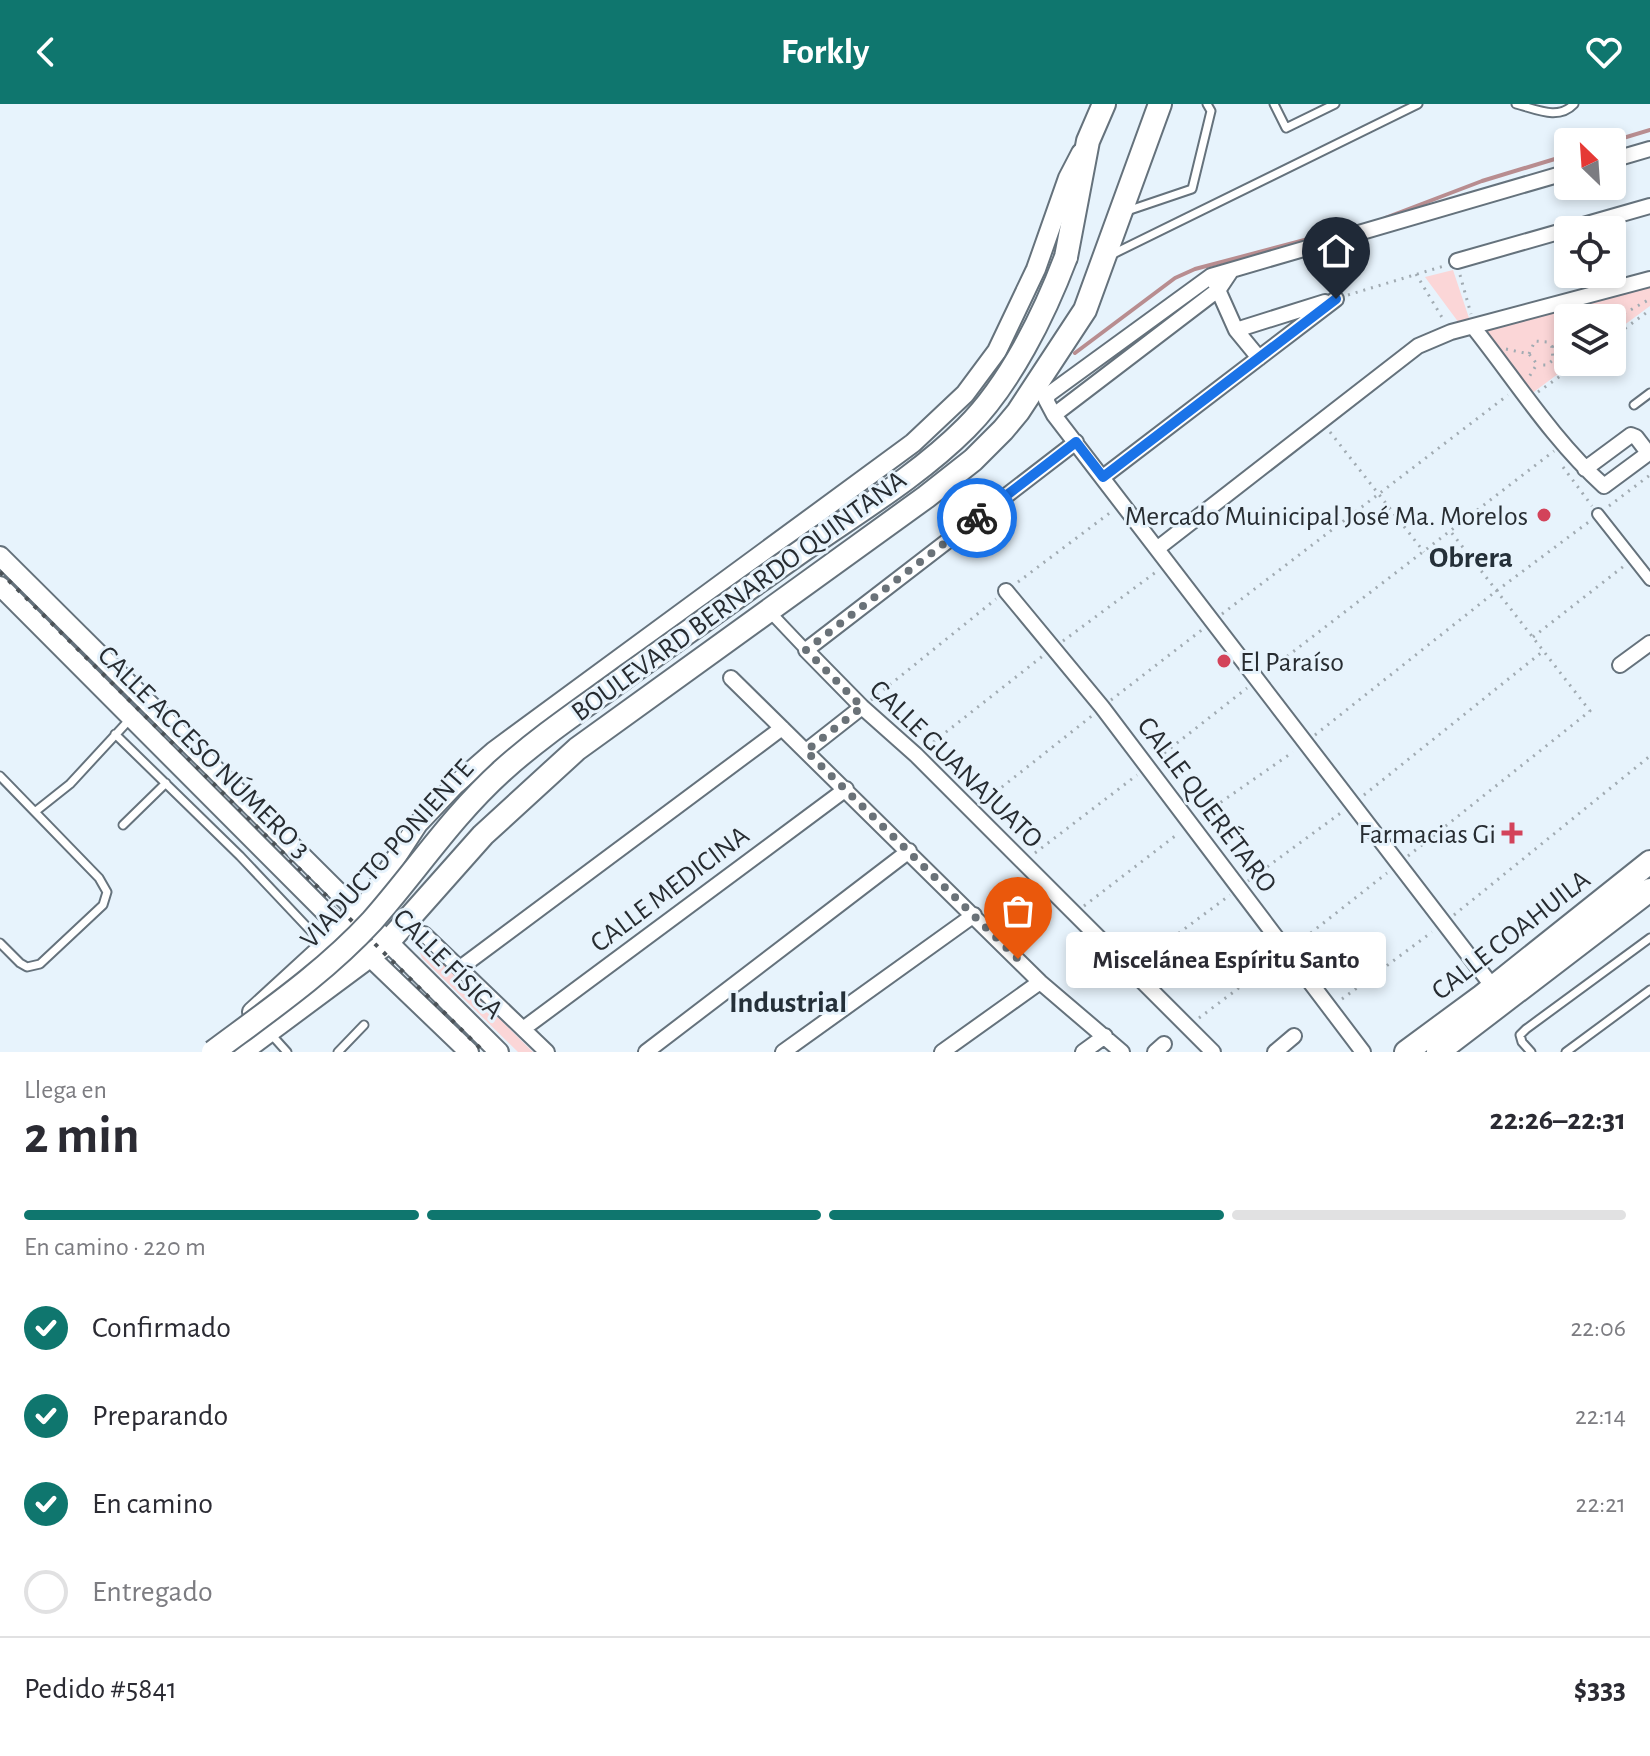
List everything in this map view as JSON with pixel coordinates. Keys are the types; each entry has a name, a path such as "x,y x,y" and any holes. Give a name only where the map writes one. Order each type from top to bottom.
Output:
{"main road":[{"name":"BOULEVARD BERNARDO QUINTANA","path":"1088,141 1104,104"},
{"name":"BOULEVARD BERNARDO QUINTANA","path":"240,1052 388,942 483,835 577,749 926,497 973,460 1003,430 1085,310 1160,104"},
{"name":"VIADUCTO PONIENTE","path":"213,1052 302,986 340,953 373,919 449,823 549,732 894,487 968,427 1030,339 1051,297 1066,257 1088,141"},
{"name":"CALLE COAHUILA","path":"1406,1052 1650,862"},
{"name":"CALLE COAHUILA","path":"1450,1046 1650,890"}],"street":[{"name":"BOULEVARD BERNARDO QUINTANA","path":"199,1052 253,1011 360,913 418,824 454,786 494,751 913,443 965,394 997,351 1036,269 1068,178 1088,141"},
{"path":"1626,156 1650,149"},
{"path":"1054,415 1231,271 1554,176"},
{"path":"1457,261 1650,206"},
{"path":"1158,548 1418,346 1451,332 1650,279"},
{"path":"1215,283 1236,330 1259,358"},
{"path":"1215,283 1049,394 1046,400 1054,415 1493,987"},
{"path":"1236,330 1336,299"},
{"path":"1103,477 1336,299"},
{"path":"1474,328 1563,444 1585,469 1604,487 1646,455 1646,450 1634,436 1628,436 1585,469"},
{"path":"806,650 1076,442"},
{"path":"1598,514 1650,580"},
{"name":"CALLE ACCESO NÚMERO 3","path":"0,556 360,913"},
{"name":"CALLE ACCESO NÚMERO 3","path":"0,586 469,1052"},
{"name":"CALLE QUERÉTARO","path":"1006,591 1102,707 1363,1052"},
{"name":"CALLE GUANAJUATO","path":"768,611 1213,1052"},
{"path":"1620,665 1650,643"},
{"path":"731,678 1040,982 1122,1052"},
{"path":"806,751 862,707"},
{"path":"460,968 782,728"},
{"name":"CALLE MEDICINA","path":"523,1029 846,789"},
{"path":"646,1052 909,851"},
{"name":"CALLE FÍSICA","path":"360,913 499,1052"},
{"path":"783,1052 974,915"},
{"name":"CALLE FÍSICA","path":"424,934 547,1052"},
{"path":"942,1052 1040,982"},
{"path":"1083,1052 1105,1036"},
{"path":"1275,1052 1294,1036"}],"lane":[{"path":"1122,213 1192,189 1211,111 1207,104"},
{"path":"1274,104 1286,128 1332,104"},
{"path":"1106,258 1418,104"},
{"path":"1516,104 1554,114 1568,110 1574,104"},
{"path":"1634,405 1650,393"},
{"path":"36,811 70,784 131,718"},
{"path":"115,734 325,946"},
{"path":"0,776 99,878 107,892 106,900 45,960 35,966 27,967 20,963 0,943"},
{"path":"123,825 166,783"},
{"path":"1531,1052 1520,1035 1526,1029 1650,938"},
{"path":"1566,1052 1650,990"},
{"path":"338,1052 364,1025"},
{"path":"268,1031 287,1052"}],"path":[{"path":"1336,299 1457,261 1474,328"},
{"path":"1416,274 1451,332"},
{"path":"1607,292 1613,304"},
{"path":"1626,312 1650,299"},
{"path":"1626,328 1650,310"},
{"path":"1529,354 1535,341 1547,342 1552,347 1553,360 1547,365 1537,364"},
{"path":"1529,399 1561,376"},
{"path":"1213,620 1518,386"},
{"path":"1322,422 1424,552"},
{"path":"1258,679 1563,444"},
{"path":"1306,742 1495,592 1650,475"},
{"path":"862,707 1123,502"},
{"path":"1399,863 1590,711 1451,532"},
{"path":"1533,637 1633,559"},
{"path":"1353,804 1544,651"},
{"path":"1331,1007 1444,923 1650,756"}],"shaded area":[{"path":"1453,270 1470,321 1459,323 1425,277"},
{"path":"1650,283 1650,306 1626,324 1626,304 1578,304"},
{"path":"1554,311 1555,376 1527,397 1478,333"},
{"path":"420,940 533,1052 518,1052 422,958 418,948"}],"waterway":[{"path":"1626,137 1650,130"},
{"path":"1385,218 1482,181 1554,159"},
{"path":"1075,353 1175,278 1195,269 1350,228"}],"railway":[{"path":"0,572 484,1052"}],"way so far":[{"path":"977,518 806,650 862,707 806,751 1018,959"}],"place":[{"name":"Mercado Muinicipal José Ma. Morelos","path":"1544,515"},
{"name":"El Paraíso","path":"1224,661"},
{"name":"Farmacias Gi","path":"1512,833"},
{"name":"Miscelánea Espíritu Santo","path":"1018,959"}],"district":[{"name":"Obrera","path":"1471,557"},
{"name":"Industrial","path":"788,1002"}],"route":[{"path":"977,518 1076,442 1103,477 1336,299"}]}
